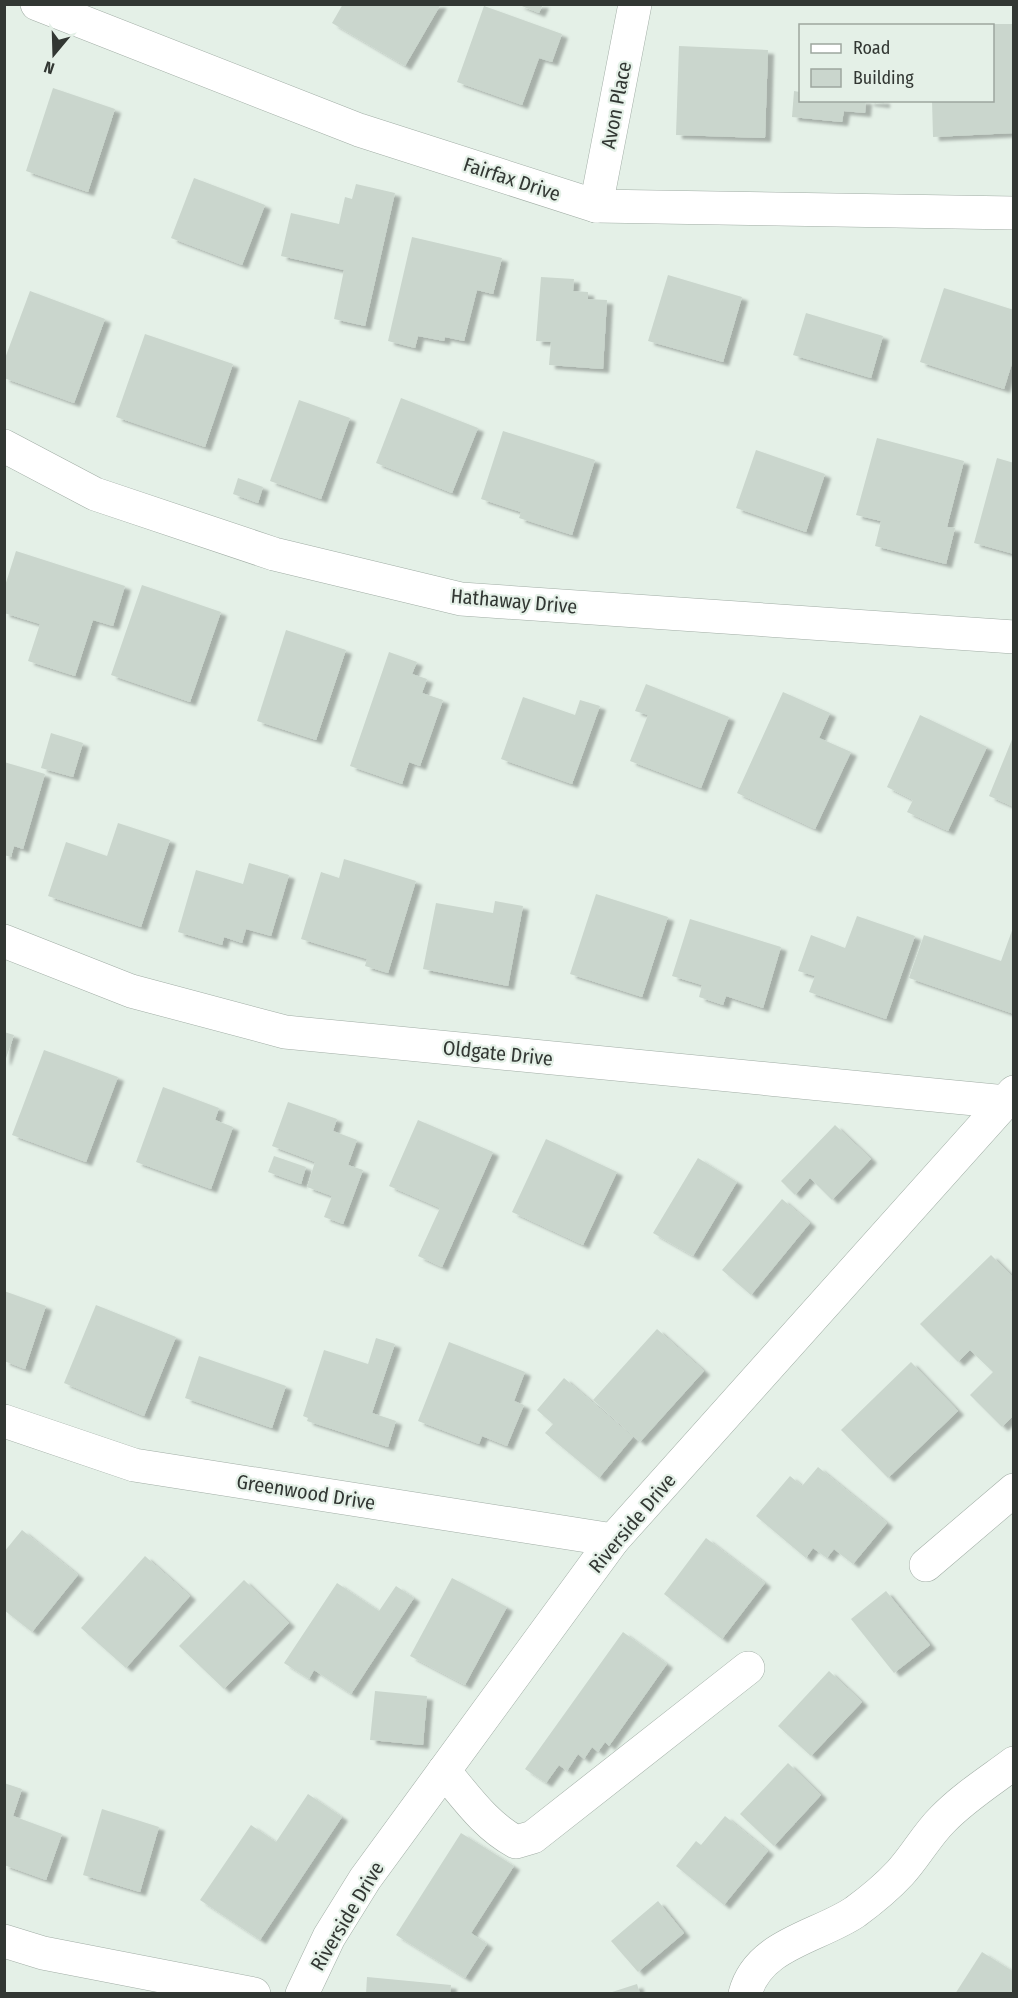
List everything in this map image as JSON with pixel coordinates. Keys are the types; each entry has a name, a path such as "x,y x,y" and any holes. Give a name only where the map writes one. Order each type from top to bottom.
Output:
{"street":[{"name":"Fairfax Drive","path":"38,4 359,130 596,206 1014,213"},
{"name":"Avon Place","path":"596,206 635,4"},
{"name":"Hathaway Drive","path":"4,446 106,498 274,554 461,599 1014,637"},
{"name":"Oldgate Drive","path":"4,941 131,991 285,1032 1010,1097"},
{"name":"Riverside Drive","path":"303,1994 329,1937 359,1889 613,1540 1010,1097"},
{"name":"Greenwood Drive","path":"4,1420 134,1465 613,1540"},
{"path":"926,1565 1014,1490"},
{"path":"444,1771 498,1832 516,1842 533,1837 748,1668"},
{"path":"745,1994 748,1983 756,1970 792,1942 854,1912 899,1875 942,1820 1014,1763"},
{"path":"4,1941 43,1953 254,1994"}],"building":[{"path":"343,4 441,4 405,66 332,23"},
{"path":"517,4 543,4 539,13"},
{"path":"484,6 562,34 552,62 539,58 522,105 457,82"},
{"path":"994,24 1012,24 1014,133 933,137 932,102 994,102"},
{"path":"679,46 768,50 765,138 676,135"},
{"path":"53,88 115,109 88,192 26,171"},
{"path":"794,91 799,92 799,102 866,102 865,113 844,111 842,122 792,117"},
{"path":"194,178 265,205 242,265 171,238"},
{"path":"356,184 395,193 365,326 334,319 344,270 281,256 291,213 339,224 345,197 352,199"},
{"path":"412,237 502,258 493,294 477,290 464,341 445,337 444,341 418,336 415,348 388,341"},
{"path":"668,275 742,297 723,362 648,341"},
{"path":"541,277 574,279 573,291 588,292 588,299 607,300 603,369 549,365 551,342 536,341"},
{"path":"944,288 1014,310 1014,357 1004,389 920,362"},
{"path":"30,291 105,319 74,403 4,378 4,361"},
{"path":"806,313 883,336 871,378 793,355"},
{"path":"145,334 233,364 205,447 116,417"},
{"path":"401,398 478,428 452,493 376,463"},
{"path":"299,400 350,418 321,499 270,481"},
{"path":"503,431 595,460 572,535 519,518 521,512 481,499"},
{"path":"877,438 964,461 947,527 955,528 946,564 875,546 881,521 856,515"},
{"path":"756,450 825,474 806,532 736,508"},
{"path":"997,458 1014,463 1014,554 974,543"},
{"path":"238,478 263,487 258,503 233,494"},
{"path":"16,551 125,586 113,626 93,620 75,676 28,661 40,624 4,613 4,589"},
{"path":"142,585 221,612 190,702 111,675"},
{"path":"286,630 346,650 316,740 257,721"},
{"path":"389,652 417,662 412,674 427,679 422,693 443,700 420,766 409,762 402,784 350,766"},
{"path":"646,684 729,717 701,788 630,761 648,715 635,711"},
{"path":"783,692 830,713 819,738 851,752 815,829 737,793"},
{"path":"523,697 575,715 580,700 600,706 572,784 501,759"},
{"path":"920,715 987,747 948,831 907,812 913,800 887,787"},
{"path":"51,733 83,743 73,777 41,768"},
{"path":"1014,737 1014,807 989,796"},
{"path":"4,762 45,774 23,849 14,846 11,857 4,855"},
{"path":"118,823 170,840 141,927 48,896 66,842 107,856"},
{"path":"344,859 416,881 388,973 365,966 367,959 301,939 321,872 339,878"},
{"path":"249,863 289,875 271,936 246,929 242,943 224,937 222,945 178,932 196,870 243,884"},
{"path":"596,894 668,917 642,997 570,974"},
{"path":"495,901 523,906 508,986 423,969 436,903 493,913"},
{"path":"857,916 915,936 886,1019 809,992 815,976 798,971 811,935 845,948"},
{"path":"690,919 781,947 763,1008 726,996 723,1005 699,997 702,985 672,976"},
{"path":"1014,925 1014,1014 909,978 924,935 1001,961"},
{"path":"4,1032 14,1035 5,1061 4,1061"},
{"path":"44,1050 118,1077 86,1162 12,1135"},
{"path":"163,1087 219,1108 215,1120 233,1127 211,1189 136,1162"},
{"path":"288,1102 337,1119 333,1131 357,1140 348,1165 363,1170 343,1224 324,1217 332,1196 307,1187 315,1162 272,1146"},
{"path":"418,1120 493,1152 442,1267 418,1256 440,1208 389,1186"},
{"path":"835,1125 871,1159 832,1200 810,1178 795,1195 781,1181"},
{"path":"546,1139 617,1172 583,1245 512,1212"},
{"path":"274,1156 306,1167 301,1184 268,1172"},
{"path":"698,1158 737,1182 693,1256 653,1233"},
{"path":"782,1199 810,1223 751,1295 722,1270"},
{"path":"991,1255 1014,1278 1014,1288 1011,1290 1014,1293 1014,1415 1002,1427 970,1395 993,1372 970,1350 958,1362 920,1324"},
{"path":"4,1291 46,1306 25,1369 4,1361"},
{"path":"96,1305 176,1337 144,1416 64,1383"},
{"path":"657,1329 704,1371 640,1442 593,1400"},
{"path":"376,1338 395,1344 372,1413 396,1421 388,1447 307,1421 308,1418 303,1416 324,1350 368,1364"},
{"path":"449,1342 525,1372 514,1401 524,1405 507,1446 482,1436 479,1444 418,1421"},
{"path":"199,1356 286,1386 272,1428 185,1398"},
{"path":"911,1362 958,1411 888,1478 841,1430"},
{"path":"564,1378 633,1437 599,1478 545,1433 553,1424 537,1410"},
{"path":"818,1467 887,1523 853,1564 834,1549 827,1558 813,1548 806,1558 756,1516 790,1476 802,1486"},
{"path":"22,1530 78,1575 32,1632 4,1610 4,1552"},
{"path":"706,1538 765,1583 722,1639 664,1594"},
{"path":"145,1556 190,1596 126,1668 81,1628"},
{"path":"452,1578 507,1607 465,1685 410,1656"},
{"path":"244,1580 289,1623 224,1689 179,1646"},
{"path":"337,1583 379,1611 396,1586 414,1598 351,1694 314,1670 309,1679 284,1663"},
{"path":"886,1591 930,1645 894,1673 851,1619"},
{"path":"623,1632 667,1664 609,1746 605,1742 598,1752 592,1747 584,1759 578,1754 567,1771 559,1765 546,1783 525,1769"},
{"path":"829,1671 862,1702 811,1756 778,1726"},
{"path":"375,1691 427,1696 423,1745 370,1740"},
{"path":"788,1763 821,1795 774,1846 740,1814"},
{"path":"4,1783 22,1789 13,1816 62,1834 46,1880 4,1865"},
{"path":"308,1794 342,1817 260,1940 200,1900 251,1825 276,1842"},
{"path":"102,1809 159,1827 140,1892 83,1875"},
{"path":"725,1816 768,1851 724,1905 676,1866 696,1841 701,1845"},
{"path":"461,1833 514,1866 471,1933 487,1944 465,1978 396,1935"},
{"path":"658,1901 684,1933 638,1972 611,1941"},
{"path":"982,1952 1014,1972 1014,1994 955,1994"},
{"path":"367,1977 451,1985 450,1994 366,1994"},
{"path":"637,1984 640,1994 609,1993"}]}
